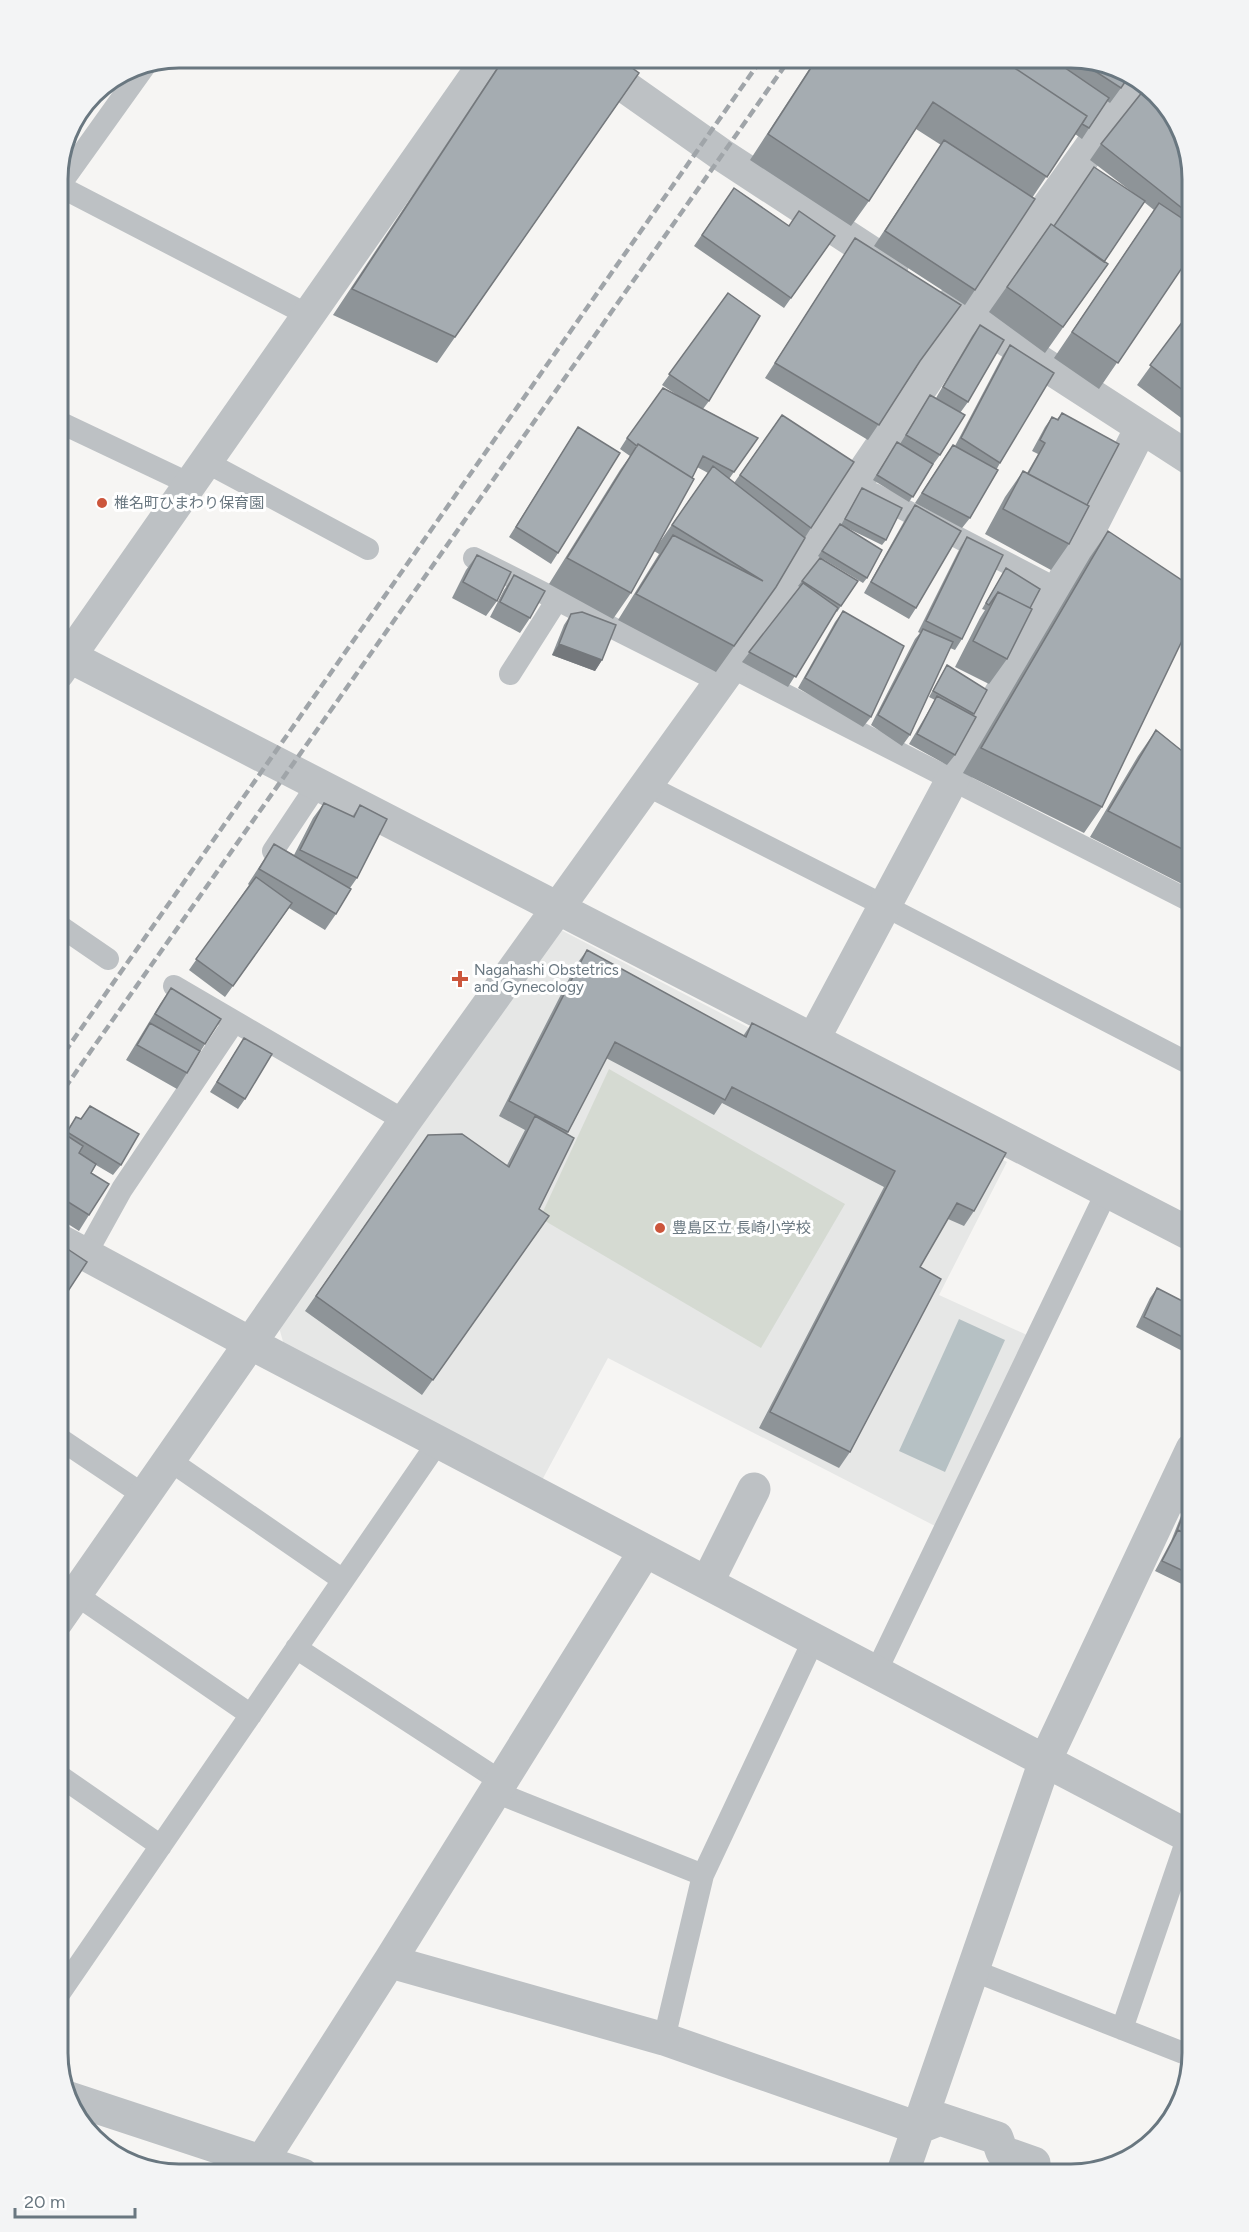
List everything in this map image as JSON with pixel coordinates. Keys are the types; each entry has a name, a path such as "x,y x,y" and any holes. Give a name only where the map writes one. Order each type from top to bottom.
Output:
{"street":[{"path":"68,652 198,473 481,68"},
{"path":"599,68 722,155 1182,454"},
{"path":"68,1604 405,1121 726,675 970,316 1134,88"},
{"path":"813,1040 953,778 1059,590 1142,428"},
{"path":"68,663 288,770 1182,1230"},
{"path":"68,1245 250,1343 1182,1833"},
{"path":"706,1583 754,1489"},
{"path":"906,2164 1045,1761 1181,1501"},
{"path":"260,2164 391,1959 645,1551"},
{"path":"391,1959 402,1965 664,2039 918,2128 940,2119 997,2138 1002,2152 1034,2163"},
{"path":"79,2102 246,2164"}],"lane":[{"path":"68,171 138,75"},
{"path":"68,190 308,315"},
{"path":"68,425 198,473 368,549"},
{"path":"856,485 1059,590"},
{"path":"474,558 557,600 953,778 1182,897"},
{"path":"510,674 557,600"},
{"path":"273,851 316,785"},
{"path":"646,785 1182,1060"},
{"path":"68,932 108,959"},
{"path":"174,986 405,1121"},
{"path":"86,1254 122,1190 234,1022"},
{"path":"876,1672 1107,1191"},
{"path":"68,1974 161,1846 438,1442"},
{"path":"68,1444 145,1496"},
{"path":"169,1460 343,1580"},
{"path":"75,1594 251,1715"},
{"path":"664,2039 703,1875 814,1639"},
{"path":"296,1648 499,1787 703,1875"},
{"path":"68,1782 161,1846"},
{"path":"1122,2029 1182,1860"},
{"path":"972,1970 1182,2052"}],"shaded area":[{"name":"豊島区立 長崎小学校","path":"561,930 1007,1162 939,1295 1027,1335 937,1527 608,1358 541,1482 286,1352 278,1324"},
{"path":"609,1069 845,1204 761,1348 540,1218"},
{"path":"959,1319 1005,1340 945,1472 899,1451"}],"building":[{"path":"498,68 632,68 639,73 455,337 352,289"},
{"path":"811,68 1015,68 1087,116 1047,177 933,102 869,201 768,134"},
{"path":"1015,68 1065,68 1109,98 1089,128 1082,124 1087,116"},
{"path":"1094,70 1125,82 1121,88"},
{"path":"1141,93 1167,123 1176,143 1181,164 1182,208 1101,144"},
{"path":"944,140 1035,199 975,290 885,231"},
{"path":"1094,167 1145,201 1104,262 1054,226"},
{"path":"734,188 789,226 799,211 835,236 791,298 702,235"},
{"path":"1159,203 1182,218 1182,268 1118,363 1072,332"},
{"path":"1051,224 1108,264 1063,327 1007,287"},
{"path":"855,238 961,305 920,361 879,425 775,363"},
{"path":"728,293 760,316 709,401 669,374"},
{"path":"1182,322 1182,389 1150,365"},
{"path":"980,325 1004,340 968,402 943,387"},
{"path":"1010,345 1054,373 1000,463 961,438"},
{"path":"663,388 758,438 734,472 703,456 692,478 627,438"},
{"path":"930,395 965,415 940,455 906,435"},
{"path":"1062,413 1119,444 1087,505 1028,474 1045,443 1040,440 1052,417 1058,420"},
{"path":"782,415 854,462 811,528 740,475"},
{"path":"578,427 620,453 558,553 516,527"},
{"path":"897,442 933,464 913,497 877,475"},
{"path":"638,444 694,479 631,593 567,558"},
{"path":"953,445 998,470 970,518 922,493"},
{"path":"713,466 805,538 776,587 734,646 636,594 673,535 763,581 672,525"},
{"path":"1023,471 1089,506 1069,544 1003,509"},
{"path":"862,488 902,508 886,540 845,519"},
{"path":"915,505 961,531 916,608 871,582"},
{"path":"840,524 882,550 867,578 822,551"},
{"path":"1108,531 1182,580 1182,641 1102,807 981,748"},
{"path":"967,537 1003,555 962,639 926,621"},
{"path":"477,555 511,572 497,601 463,582"},
{"path":"820,558 858,581 841,606 802,581"},
{"path":"1006,568 1040,589 1030,608 998,592 989,605 986,603"},
{"path":"514,575 545,591 530,618 500,602"},
{"path":"803,583 838,608 796,677 749,652"},
{"path":"998,592 1032,609 1007,659 973,641"},
{"path":"843,611 904,646 871,717 805,678"},
{"path":"582,612 616,625 602,660 559,644 571,614"},
{"path":"923,629 953,642 910,735 878,715"},
{"path":"947,665 987,690 974,714 933,691"},
{"path":"937,696 976,717 955,755 917,734"},
{"path":"1156,730 1182,751 1182,849 1108,811"},
{"path":"324,803 354,817 360,805 387,819 357,878 300,850"},
{"path":"274,844 351,889 336,914 259,869"},
{"path":"256,877 292,903 233,986 196,959"},
{"path":"587,950 746,1037 752,1023 1006,1153 974,1211 957,1203 920,1267 941,1279 850,1452 770,1412 895,1171 732,1087 725,1100 615,1042 568,1132 509,1101"},
{"path":"171,988 221,1019 205,1044 155,1014"},
{"path":"150,1023 200,1051 187,1073 137,1045"},
{"path":"244,1038 272,1054 245,1099 217,1082"},
{"path":"90,1106 139,1134 121,1165 68,1133 76,1117 81,1119"},
{"path":"535,1116 574,1138 539,1209 549,1216 433,1380 316,1296 428,1135 462,1134 509,1167"},
{"path":"68,1136 83,1146 79,1153 96,1164 91,1173 109,1184 89,1215 68,1202"},
{"path":"68,1249 87,1262 68,1291"},
{"path":"1157,1288 1182,1301 1182,1337 1144,1317"},
{"path":"1182,1518 1182,1532 1178,1530 1175,1536"},
{"path":"1178,1530 1182,1532 1182,1570 1162,1561"}],"railway":[{"path":"68,1047 755,68"},
{"path":"68,1083 783,68"}],"place":[{"name":"椎名町ひまわり保育園","path":"102,503"},
{"name":"Nagahashi Obstetrics and Gynecology","path":"460,979"},
{"name":"豊島区立 長崎小学校","path":"660,1228"}]}
